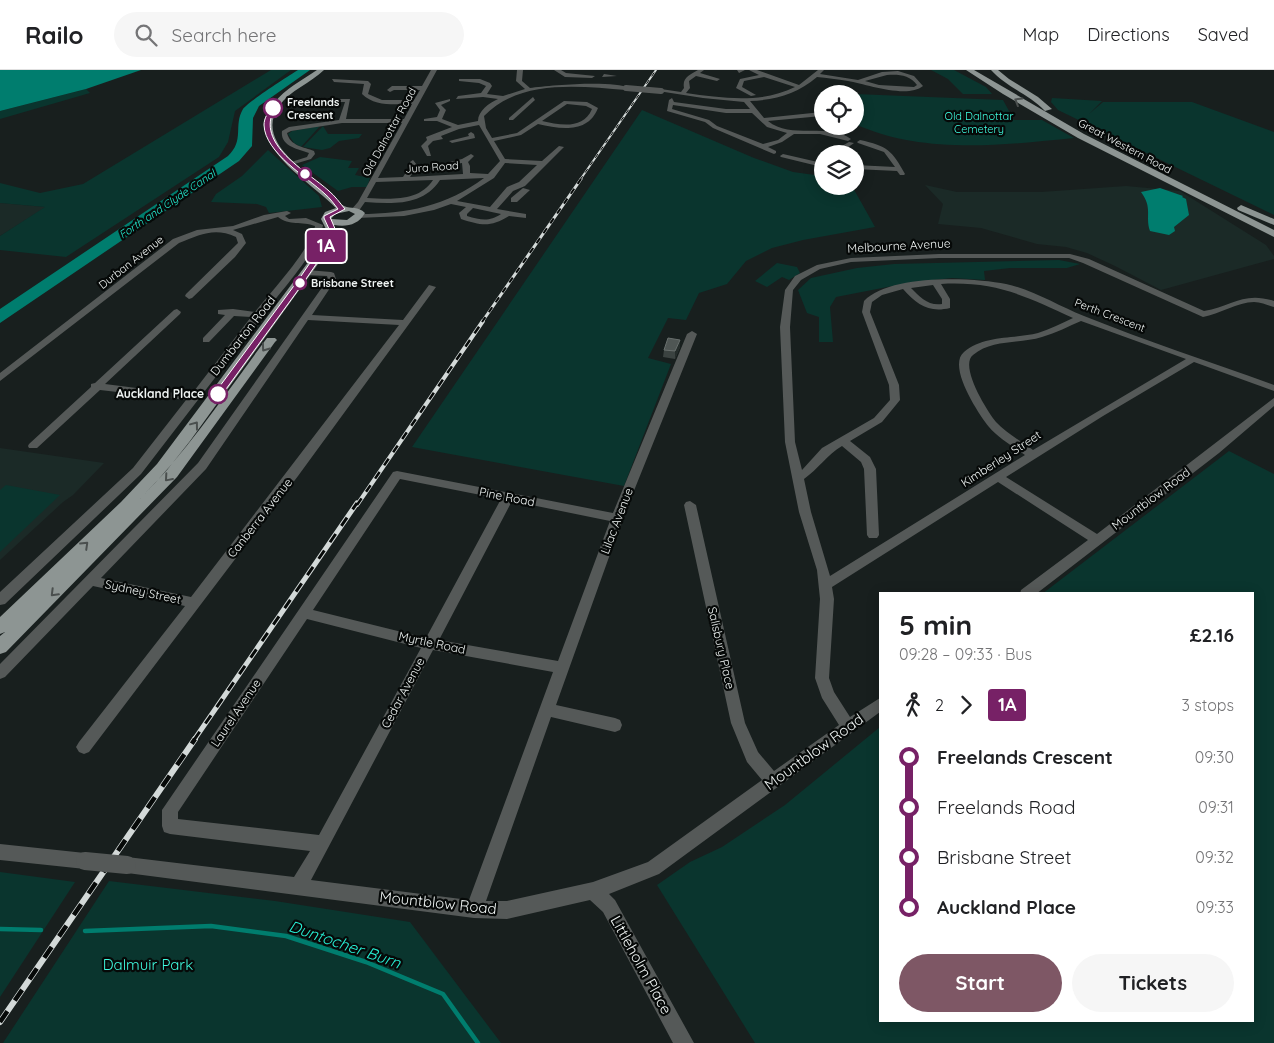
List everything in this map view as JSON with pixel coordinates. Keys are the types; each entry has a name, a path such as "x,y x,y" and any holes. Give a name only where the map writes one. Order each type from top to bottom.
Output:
{"main road":[{"path":"321,70 280,100 268,116 266,125 269,136 278,149 291,163 329,194 342,209"},
{"path":"961,70 1000,89"},
{"name":"Great Western Road","path":"969,70 1092,142 1274,234"},
{"name":"Great Western Road","path":"982,70 1048,109 1274,226"},
{"path":"994,70 1043,103 1048,109"},
{"path":"1228,203 1274,222"},
{"path":"342,209 358,210 339,224 327,219 330,213 342,209"},
{"name":"Dumbarton Road","path":"0,647 130,518 182,461 358,210"},
{"name":"Dumbarton Road","path":"0,627 126,505 186,438 313,273 333,233 327,219"}],"street":[{"name":"Old Dalnottar Road","path":"358,210 434,70"},
{"path":"520,70 519,81 530,90"},
{"path":"557,70 565,75 592,76"},
{"path":"586,85 598,70"},
{"path":"752,70 801,87"},
{"path":"789,97 818,72 879,87 914,89 920,86 916,78 896,70 883,71 872,78 860,82"},
{"path":"683,93 687,88 685,83 687,78 699,72 717,79"},
{"path":"604,76 615,75"},
{"path":"753,96 739,88 742,80 765,75"},
{"path":"839,84 845,78"},
{"path":"334,80 366,82 368,84 365,94 372,99 383,102 416,102"},
{"path":"458,80 484,82 488,86 483,95"},
{"path":"358,210 420,212 452,202 492,177 502,161 500,152 480,124 481,116 489,106 504,98 530,90 586,85 746,100 797,97"},
{"path":"390,90 392,88 424,88"},
{"path":"738,96 745,93"},
{"path":"439,119 443,110 437,106 439,102 483,95 504,98"},
{"path":"319,100 348,100 342,121"},
{"path":"746,100 752,111 766,124 791,133 825,133 849,141"},
{"path":"491,140 519,134 536,122 544,112 566,102 576,102 595,108 590,118 572,127 557,128 536,122"},
{"path":"752,111 726,111 672,102 669,108 673,112 707,121 715,127 774,152"},
{"path":"510,116 518,114 531,104"},
{"path":"760,120 822,114 812,105"},
{"path":"426,120 439,119 458,127"},
{"path":"291,163 309,158 312,152 289,143 284,132 301,127 342,121 406,121"},
{"path":"428,155 424,146 430,140 458,127 480,124"},
{"path":"761,147 780,141 791,133"},
{"path":"439,137 454,143 473,137 471,134"},
{"path":"845,145 857,138 860,142 886,150 890,153 901,172 864,168"},
{"path":"493,209 507,193 522,184 559,150 546,151"},
{"path":"446,164 464,161 471,156"},
{"path":"783,156 814,164"},
{"path":"805,162 814,157"},
{"path":"464,161 467,166 466,175"},
{"path":"502,161 544,163"},
{"path":"404,180 413,164 430,168"},
{"name":"Jura Road","path":"373,180 404,180 466,175 492,177"},
{"path":"358,210 418,196 430,189 438,178"},
{"path":"507,193 520,195"},
{"path":"452,202 523,216"},
{"path":"472,206 463,213 464,217 478,222 494,222 508,213"},
{"name":"Durban Avenue","path":"0,378 176,242 200,232 226,230 279,214 298,213 327,219"},
{"name":"Dumbarton Road","path":"0,600 136,470 260,315 305,254 319,225 313,222 287,221 279,214"},
{"path":"239,236 243,226"},
{"path":"189,296 242,243 239,236 226,230"},
{"name":"Melbourne Avenue","path":"849,728 827,694 822,678 827,599 823,570 805,512 790,442 785,327 789,290 798,278 817,267 851,260 964,256 1070,256 1086,261 1203,314 1214,312 1250,298 1274,304"},
{"path":"0,673 203,464 332,279 331,275 313,273"},
{"name":"Perth Crescent","path":"798,478 810,469 826,451 878,420 895,400 894,384 872,332 865,307 868,301 879,293 904,286 934,282 971,281 1007,287 1081,318 1274,388"},
{"path":"904,286 925,306 930,308 946,306 946,299 934,282"},
{"name":"Canberra Avenue","path":"84,747 294,473 432,287"},
{"path":"33,446 95,386 177,312"},
{"path":"220,312 260,315"},
{"path":"206,340 233,312"},
{"path":"306,317 406,322"},
{"path":"1032,455 993,425 975,397 965,376 963,362 967,354 979,347 990,343 1040,336 1081,318"},
{"name":"Lilac Avenue","path":"474,909 617,518 692,334"},
{"name":"Kimberley Street","path":"825,585 895,544 1119,401 1193,359"},
{"path":"95,386 194,398"},
{"name":"Mountblow Road","path":"1029,592 1215,450 1274,401"},
{"path":"843,441 866,460 870,469 873,535"},
{"path":"182,461 203,464"},
{"name":"Pine Road","path":"398,475 617,518"},
{"name":"Laurel Avenue","path":"323,844 170,826 170,810 398,475"},
{"path":"998,477 1097,540"},
{"name":"Cedar Avenue","path":"297,888 323,844 508,497"},
{"name":"Salisbury Place","path":"690,505 738,723 752,757 774,782"},
{"name":"Sydney Street","path":"91,581 195,603"},
{"name":"Myrtle Road","path":"304,613 429,644 562,668"},
{"name":"Mountblow Road","path":"0,852 127,865 474,909 507,910 593,891 653,868 879,705"},
{"path":"547,710 615,725"},
{"name":"Littleholm Place","path":"593,891 609,906 684,1043"}],"shaded area":[{"path":"925,185 957,192 1041,192 1126,186 1180,191 1266,245 1274,259 1161,290 1087,253 1066,247 1037,244 981,228 938,224 943,204"},
{"path":"0,203 46,207 0,236"},
{"path":"0,448 104,463 73,495 0,560"}],"green space":[{"path":"271,70 291,70 235,111 228,142 219,157 66,257 0,250 0,236 45,207 0,203 0,183 40,193 83,184"},
{"path":"931,70 954,70 986,87 992,94 963,94 948,79"},
{"path":"86,89 90,93 0,119 0,111"},
{"name":"Old Dalnottar Cemetery","path":"864,94 1003,100 1014,120 1042,120 1074,138 991,145 963,145 935,144 881,134 864,127"},
{"path":"1052,98 1102,101 1089,114 1103,102 1192,102 1274,132 1274,215 1058,110 1051,102"},
{"path":"642,110 754,158 793,172 814,175 814,195 857,195 875,227 803,240 772,248 746,261 727,284 699,293 686,320 668,318 648,358 671,364 624,486 412,447"},
{"path":"320,126 301,147 294,143 288,134 292,131"},
{"path":"323,126 328,134 362,134 359,138 339,141 330,148 322,150 303,147"},
{"path":"268,150 319,196 322,207 269,213 266,207 257,204 211,202 216,194 242,176"},
{"path":"320,157 352,161 348,168 359,168 355,175 370,178 367,187 352,187 338,191 302,165"},
{"path":"1059,260 1080,264 1067,268 1010,268 984,271 985,280 952,278 913,282 836,297 830,307 833,342 819,342 819,317 807,313 798,290 811,278 857,268 894,264"},
{"path":"777,263 797,267 800,273 789,280 782,277 767,287 755,281"},
{"path":"1229,451 1274,474 1274,1043 755,1043 657,885 690,862 722,847 785,805 879,728 879,1022 1254,1022 1254,592 1045,592"},
{"path":"6,485 60,495 0,552 0,490"},
{"path":"0,872 75,882 0,997"},
{"name":"Dalmuir Park","path":"109,881 275,901 410,922 501,1043 3,1043"}],"water":[{"path":"0,70 141,70 86,89 0,111"},
{"name":"Forth and Clyde Canal","path":"298,70 310,70 259,106 253,118 252,146 239,161 0,323 0,309 228,156 238,139 240,115 243,109 260,95"},
{"path":"1160,188 1183,196 1186,199 1189,215 1174,227 1175,231 1169,235 1150,231 1148,207 1141,192"}],"building":[{"path":"668,338 680,340 675,351 664,350"}],"waterway":[{"name":"Duntocher Burn","path":"85,931 211,926 286,936 366,962 443,994 478,1043"},
{"name":"Duntocher Burn","path":"0,929 41,930"}],"railway":[{"path":"580,180 656,70"},
{"path":"482,322 581,179"},
{"path":"357,505 483,321"},
{"path":"194,740 357,503"},
{"path":"0,1022 195,739"}],"bus line":[{"name":"1A","path":"218,394 320,255 333,233 326,218 328,214 342,209 329,194 281,154 274,144 269,136 266,125 268,116 273,108"}],"place":[{"name":"Freelands Crescent","path":"273,108"},
{"name":"Brisbane Street","path":"300,283"},
{"name":"Auckland Place","path":"218,394"}]}
